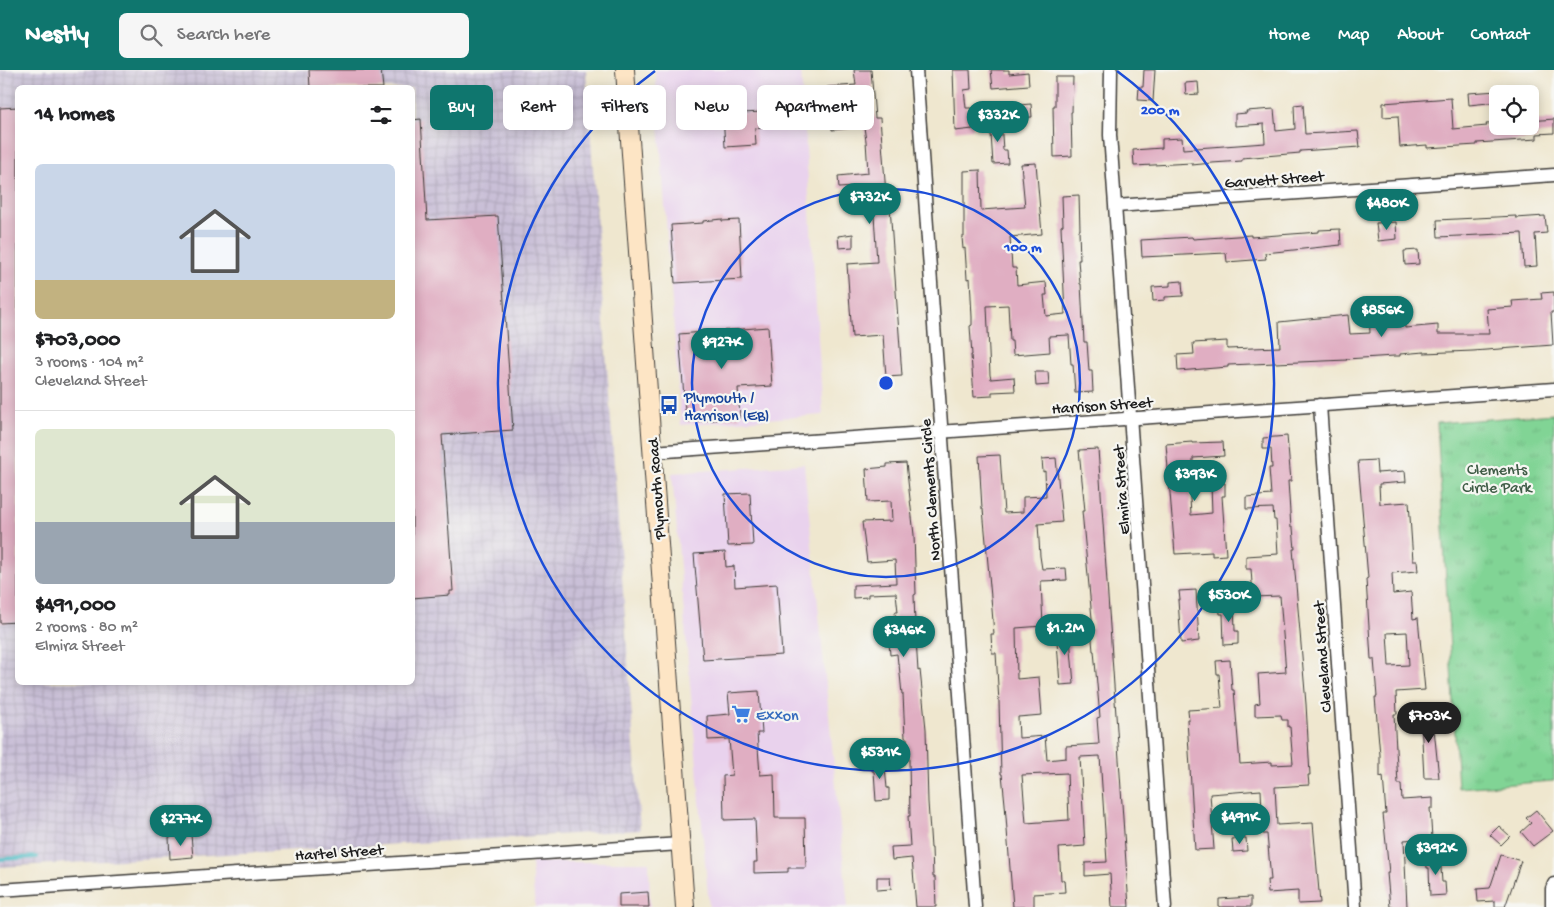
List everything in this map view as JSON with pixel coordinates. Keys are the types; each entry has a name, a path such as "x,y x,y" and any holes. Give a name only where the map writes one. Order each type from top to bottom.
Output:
{"main road":[{"name":"Plymouth Road","path":"625,70 685,907"}],"street":[{"name":"North Clements Circle","path":"916,70 975,907"},
{"name":"Elmira Street","path":"1111,70 1110,128 1165,907"},
{"name":"Garvett Street","path":"1116,206 1554,175"},
{"name":"Harrison Street","path":"652,452 1554,389"},
{"name":"Cleveland Street","path":"1320,405 1355,907"},
{"name":"Hartel Street","path":"0,890 680,844"},
{"path":"1552,907 1552,889 1554,884"}],"shaded area":[{"path":"0,70 586,70 587,85 583,85 583,130 590,130 640,830 0,867"},
{"path":"655,70 801,70 802,85 757,85 757,130 805,130 823,415 681,425 659,130 666,130 666,85 656,85"},
{"path":"804,464 848,907 709,907 672,473"},
{"path":"531,862 649,862 650,907 535,907"}],"green space":[{"name":"Clements Circle Park","path":"1554,414 1554,781 1458,788 1437,423"}],"building":[{"path":"309,70 381,70 383,85 310,85"},
{"path":"854,70 871,70 872,85 856,85"},
{"path":"953,70 970,70 971,89 964,90 966,108 971,108 973,129 955,131"},
{"path":"991,70 1009,70 1009,74 1028,72 1029,85 993,88"},
{"path":"1144,70 1155,70 1153,101 1138,100 1139,87 1143,87"},
{"path":"1055,77 1073,77 1071,112 1072,156 1054,157 1053,106 1055,106"},
{"path":"1198,82 1199,94 1186,95 1185,83"},
{"path":"1489,92 1489,103 1469,105 1468,93"},
{"path":"1451,98 1453,129 1487,126 1486,124 1489,124 1489,135 1537,135 1537,139 1427,148 1427,145 1400,147 1398,116 1383,117 1383,103"},
{"path":"1031,104 1032,117 995,119 994,107"},
{"path":"1303,104 1305,134 1358,131 1360,147 1300,151 1300,153 1242,158 1242,161 1192,165 1192,163 1134,166 1133,150 1162,148 1162,139 1182,138 1183,149 1265,143 1264,124 1235,126 1235,114 1247,113 1246,111 1274,109 1276,131 1295,129 1294,105"},
{"path":"874,106 875,118 880,118 887,206 890,206 902,376 886,377 883,335 852,337 847,264 877,262 873,200 870,200 869,186 839,188 838,176 868,173 864,130 874,130"},
{"path":"15,107 15,622 0,623 0,108"},
{"path":"757,112 757,128 755,128 756,145 725,147 724,130 747,130 747,113"},
{"path":"421,119 427,220 498,216 513,430 442,435 453,591 450,591 450,595 415,598 415,120"},
{"path":"1554,119 1554,133 1539,134 1539,120"},
{"path":"1001,121 1003,150 1007,150 1008,163 993,164 991,134 989,134 988,122"},
{"path":"1036,163 1042,234 1010,237 1012,268 1016,268 1017,285 1046,282 1047,295 1044,295 1046,316 1065,314 1061,226 1063,225 1062,196 1079,195 1080,260 1078,260 1084,342 1087,342 1089,371 1092,371 1093,392 1075,393 1069,335 1049,336 1050,352 1013,355 1012,341 1010,341 1008,305 987,306 990,375 991,379 1014,377 1015,391 992,392 992,396 974,397 970,326 972,325 972,317 970,278 967,279 965,248 963,249 962,237 964,237 964,171 980,170 981,210 1025,207 1021,164"},
{"path":"1516,216 1516,218 1545,216 1547,233 1535,234 1537,266 1524,267 1522,233 1438,237 1437,220"},
{"path":"722,219 722,221 739,220 742,279 675,283 671,225 703,223 703,221"},
{"path":"1396,222 1397,239 1378,241 1376,223"},
{"path":"1340,229 1341,245 1265,253 1266,259 1227,262 1226,253 1142,257 1141,240 1251,235 1251,237"},
{"path":"853,234 853,247 839,248 838,236"},
{"path":"1418,250 1419,264 1405,265 1404,251"},
{"path":"1182,281 1183,296 1165,297 1165,300 1153,301 1152,287 1170,286 1170,282"},
{"path":"1554,292 1554,312 1551,312 1553,345 1473,351 1424,352 1347,360 1228,365 1228,367 1178,371 1177,355 1194,354 1193,343 1227,341 1227,349 1280,347 1279,322 1348,315 1350,334 1370,333 1369,314 1403,311 1405,328 1438,325 1438,334 1489,334 1487,309 1513,307 1512,301 1542,299 1541,293"},
{"path":"768,327 772,386 738,388 740,418 686,422 679,334"},
{"path":"1035,372 1048,372 1049,385 1036,386"},
{"path":"1287,436 1291,481 1288,481 1291,528 1293,528 1295,549 1293,549 1310,775 1308,775 1309,785 1275,787 1277,825 1313,823 1320,903 1298,904 1298,891 1268,893 1267,880 1271,880 1267,834 1263,834 1261,790 1210,794 1214,849 1195,850 1188,710 1222,708 1216,661 1230,660 1240,764 1272,762 1272,765 1293,764 1288,720 1282,720 1281,715 1255,716 1255,704 1260,703 1258,674 1286,672 1280,596 1253,597 1251,569 1246,569 1246,556 1278,554 1276,520 1274,520 1273,508 1246,509 1246,497 1271,495 1269,468 1272,468 1271,449 1263,449 1263,438"},
{"path":"1223,442 1224,456 1193,458 1193,465 1188,465 1191,515 1212,513 1211,484 1225,483 1225,496 1222,496 1226,555 1212,556 1212,552 1175,554 1166,444"},
{"path":"1098,449 1129,907 1112,907 1110,874 1085,876 1085,863 1107,862 1100,756 1080,757 1085,846 1059,848 1061,880 1064,880 1065,892 1034,894 1034,907 1013,907 1001,774 996,653 992,653 991,634 994,634 979,456 1000,455 1004,513 1023,512 1023,497 1046,496 1045,471 1043,472 1042,459 1056,458 1062,522 1038,524 1040,556 1042,569 1066,568 1067,580 1041,581 1043,626 1016,628 1017,679 1039,677 1042,715 1018,717 1019,738 1045,736 1047,760 1066,758 1066,746 1099,744 1097,718 1100,717 1091,629 1093,629 1082,511 1085,511 1079,450","holes":["1067,773 1069,820 1026,823 1022,775"]},
{"path":"1376,460 1377,473 1405,471 1406,482 1379,484 1380,504 1409,502 1413,561 1417,561 1418,571 1392,573 1393,594 1411,592 1413,619 1418,618 1425,690 1396,692 1397,714 1394,714 1398,784 1401,784 1402,800 1433,798 1433,808 1430,808 1432,838 1404,840 1407,907 1390,907 1387,873 1389,873 1383,814 1386,814 1383,776 1380,777 1375,697 1377,697 1374,659 1371,659 1366,579 1368,578 1358,461","holes":["1407,632 1409,665 1389,666 1387,633"]},
{"path":"906,463 914,535 915,624 918,671 920,670 926,729 928,802 936,907 916,907 912,858 892,860 891,847 910,846 908,816 910,816 909,760 907,738 905,738 903,694 897,654 890,655 889,642 898,642 895,612 898,612 896,593 868,594 868,597 853,598 853,585 896,583 895,560 867,562 862,522 892,521 891,501 868,502 866,469 887,467 887,464"},
{"path":"750,493 753,545 728,546 725,494"},
{"path":"725,552 726,567 734,566 735,587 777,584 782,655 703,660 694,554"},
{"path":"1196,590 1199,641 1181,643 1179,591"},
{"path":"1234,601 1235,631 1238,631 1238,644 1224,645 1223,614 1220,614 1219,602"},
{"path":"1056,627 1069,627 1074,684 1060,685"},
{"path":"759,691 762,733 757,733 760,775 774,774 775,818 805,818 806,868 788,868 788,872 754,873 754,862 757,862 755,819 724,820 723,776 732,775 729,739 708,740 707,716 730,714 728,693"},
{"path":"1432,709 1439,778 1424,778 1421,720 1418,720 1417,710"},
{"path":"884,758 889,800 876,801 874,771 872,771 871,759"},
{"path":"1536,810 1553,831 1533,846 1521,832 1531,823 1526,818"},
{"path":"1499,826 1510,836 1501,845 1490,835"},
{"path":"191,835 193,857 170,859 169,837"},
{"path":"1246,838 1247,851 1233,852 1232,839"},
{"path":"1440,855 1442,882 1445,882 1446,895 1430,896 1429,868 1427,868 1426,856"},
{"path":"1501,855 1521,861 1505,907 1495,907 1495,901 1478,902 1477,889 1490,888"},
{"path":"877,877 890,877 891,889 877,890"},
{"path":"648,892 649,907 619,907 619,894"},
{"path":"1251,897 1251,907 1219,907 1219,899"}],"waterway":[{"path":"0,859 37,857"}],"place":[{"name":"Plymouth / Harrison (EB)","path":"669,405"},
{"name":"Exxon","path":"741,714"}]}
